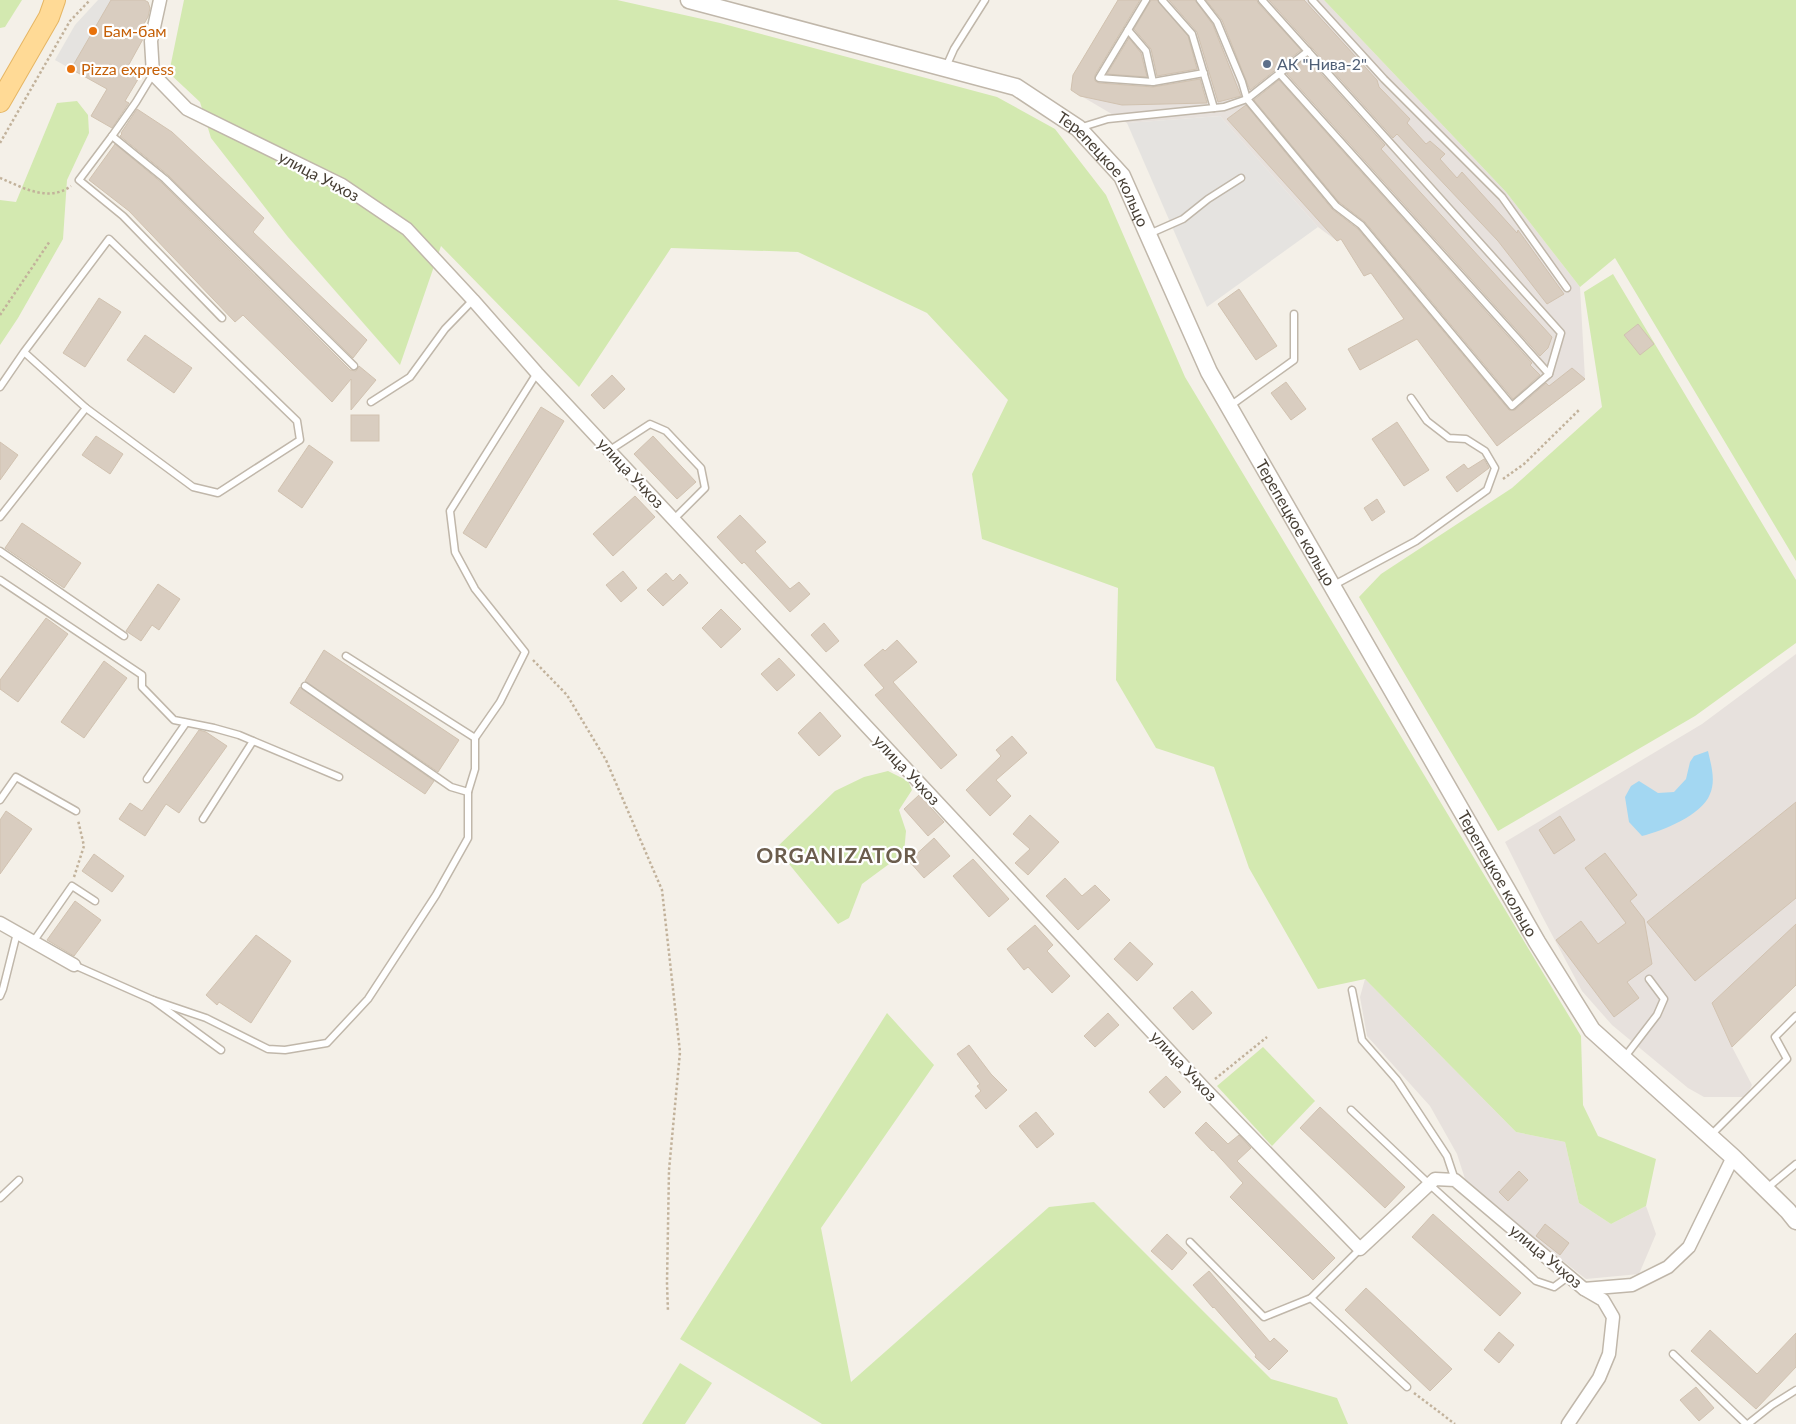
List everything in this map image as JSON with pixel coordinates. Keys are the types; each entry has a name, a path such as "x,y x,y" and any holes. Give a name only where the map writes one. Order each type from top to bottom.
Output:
{"main road":[{"path":"3,90 50,17 55,0"}],"street":[{"path":"153,74 151,41 160,0"},
{"name":"Терепецкое кольцо","path":"689,0 720,4 1016,87 1078,128 1122,176 1209,372 1560,980 1592,1030 1733,1157 1796,1221"},
{"name":"улица Учхоз","path":"153,74 187,109 342,185 407,229 537,373 1204,1088 1360,1248"},
{"path":"0,923 74,965"},
{"path":"1584,1288 1632,1285 1668,1267 1689,1247 1733,1157"},
{"path":"1360,1248 1435,1178 1455,1180"},
{"name":"улица Учхоз","path":"1455,1180 1569,1276 1604,1300 1613,1317 1610,1354 1599,1378 1568,1424"}],"lane":[{"path":"946,68 954,49 984,0"},
{"path":"1146,0 1099,78 1153,82 1204,73"},
{"path":"1162,0 1192,34 1214,108"},
{"path":"1200,0 1217,22 1242,82 1246,99 1336,206 1361,225 1512,406 1549,374 1561,333 1262,0"},
{"path":"1312,0 1384,79 1502,197 1567,288"},
{"path":"1128,30 1146,51 1153,82"},
{"path":"1078,128 1108,119 1224,107 1246,99 1308,51"},
{"path":"1279,73 1549,374"},
{"path":"153,74 136,102 79,180 123,216 222,318"},
{"path":"112,136 165,179 354,366"},
{"path":"1148,234 1183,219 1208,199 1240,178"},
{"path":"0,387 24,352 108,239 298,421 300,440 218,493 193,487 86,408 24,352"},
{"path":"371,402 410,377 445,329 473,300"},
{"path":"1229,406 1294,360 1294,314"},
{"path":"74,965 153,1000 206,1018 268,1050 285,1050 327,1043 368,999 436,895 468,838 468,792 474,769 475,738 500,702 525,652 475,589 455,552 450,511 537,373"},
{"path":"1332,586 1416,541 1487,490 1496,468 1485,452 1466,439 1449,438 1428,421 1411,398"},
{"path":"0,517 86,408"},
{"path":"610,450 650,424 666,430 701,468 705,488 674,519"},
{"path":"0,551 124,636"},
{"path":"0,580 142,675 142,687 174,720 214,728 253,741 339,777"},
{"path":"346,656 475,738"},
{"path":"305,686 451,787 468,792"},
{"path":"147,779 186,722"},
{"path":"203,820 253,741"},
{"path":"0,800 16,777 76,810"},
{"path":"33,942 72,886 95,901"},
{"path":"0,996 18,933"},
{"path":"1623,1059 1657,1015 1664,999 1649,980"},
{"path":"1352,990 1362,1040 1397,1080 1447,1156 1455,1180"},
{"path":"153,1000 221,1050"},
{"path":"1710,1136 1787,1059 1774,1037 1796,1016"},
{"path":"1351,1110 1536,1281 1554,1288 1569,1276"},
{"path":"1766,1189 1796,1164"},
{"path":"0,1198 19,1180"},
{"path":"1190,1242 1264,1317 1311,1298 1360,1248"},
{"path":"1311,1298 1407,1388"},
{"path":"1674,1354 1747,1424 1796,1390"}],"path":[{"path":"0,143 70,22 90,0"},
{"path":"0,178 39,194 62,193 79,180"},
{"path":"0,315 50,241"},
{"path":"1487,490 1524,464 1580,409"},
{"path":"525,652 567,695 606,760 662,890 680,1052 669,1170 668,1312"},
{"path":"72,886 76,866 84,846 76,810"},
{"path":"1204,1088 1267,1037"},
{"path":"1407,1388 1455,1424"}],"shaded area":[{"path":"98,0 111,0 71,69 55,60 75,25"},
{"path":"1118,0 1324,0 1506,192 1580,287 1585,379 1497,446 1371,273 1364,276 1341,239 1337,241 1318,227 1220,116 1127,123 1071,90 1073,75"},
{"path":"1220,116 1318,227 1207,307 1127,123"},
{"path":"1796,654 1796,926 1712,1003 1752,1085 1746,1097 1704,1097 1688,1088 1612,1025 1582,991 1505,842 1702,724"},
{"path":"1365,979 1516,1132 1565,1142 1579,1203 1611,1224 1646,1206 1656,1234 1639,1274 1586,1279 1467,1185 1457,1154 1430,1106 1367,1036 1360,997"}],"green space":[{"path":"0,0 22,0 5,27 0,28"},
{"path":"184,0 617,0 720,23 997,97 1055,129 1106,195 1185,377 1581,1036 1583,1105 1598,1136 1656,1159 1646,1206 1611,1224 1579,1203 1565,1142 1516,1132 1365,979 1318,989 1249,868 1214,767 1156,748 1116,680 1118,588 982,539 972,474 1008,400 927,313 798,252 671,248 579,387 441,246 400,365 288,237 211,138 200,102 169,73"},
{"path":"1324,0 1796,0 1796,561 1615,258 1580,287 1506,192"},
{"path":"77,101 88,115 89,133 67,180 63,239 18,318 0,345 0,200 16,202 57,103"},
{"path":"1613,274 1796,580 1796,643 1695,716 1498,831 1359,597 1381,574 1512,488 1602,407 1584,292"},
{"path":"888,771 908,781 912,790 899,810 906,831 904,853 862,884 849,918 838,924 776,848 835,791 864,777"},
{"path":"887,1013 934,1065 821,1228 851,1382 1049,1207 1094,1202 1271,1379 1337,1398 1348,1424 822,1424 680,1339"},
{"path":"1263,1047 1315,1101 1272,1146 1217,1086"},
{"path":"680,1363 712,1383 685,1424 642,1424"}],"water":[{"path":"1708,751 1713,783 1706,802 1681,821 1642,836 1629,822 1625,797 1631,786 1639,781 1658,793 1674,792 1686,779 1690,762 1694,756"}],"building":[{"path":"111,0 144,0 148,2 150,8 148,17 138,34 143,39 127,68 140,76 125,101 129,103 112,128 91,116 107,89 71,69"},
{"path":"1118,0 1140,0 1095,75 1095,81 1099,83 1153,87 1200,79 1207,103 1122,105 1080,96 1071,90 1073,75"},
{"path":"1151,0 1157,0 1188,36 1197,69 1157,76 1151,49 1134,29"},
{"path":"1169,0 1195,0 1213,25 1241,96 1218,102 1197,32"},
{"path":"1206,0 1257,0 1301,50 1250,90 1222,20"},
{"path":"1269,0 1304,0 1377,80 1379,87 1410,119 1407,123 1426,144 1430,141 1445,154 1440,159 1457,178 1462,172 1517,233 1518,230 1564,294 1547,304 1498,241 1397,134 1393,138"},
{"path":"1129,38 1141,53 1147,77 1107,74"},
{"path":"1307,58 1385,145 1381,149 1552,337 1548,348 1540,356 1287,74"},
{"path":"1279,80 1532,363 1530,365 1540,375 1513,399 1365,222 1339,202 1254,100"},
{"path":"1246,105 1332,209 1358,229 1509,410 1515,410 1546,383 1549,386 1572,368 1585,379 1497,446 1417,339 1360,370 1348,349 1404,319 1371,273 1364,276 1341,239 1337,241 1227,119"},
{"path":"137,109 172,132 264,218 253,232 367,340 353,358 168,175 120,136"},
{"path":"115,144 162,183 350,370 356,371 359,366 376,380 351,410 351,379 332,402 243,315 235,322 129,211 89,180"},
{"path":"1239,289 1277,346 1256,360 1218,304"},
{"path":"99,298 121,312 85,367 63,353"},
{"path":"1638,324 1654,344 1640,355 1624,335"},
{"path":"145,335 192,368 174,393 127,360"},
{"path":"612,375 625,389 604,409 591,395"},
{"path":"1286,382 1306,409 1291,420 1271,393"},
{"path":"541,407 564,421 486,548 463,533"},
{"path":"351,415 379,415 379,441 351,441"},
{"path":"1397,422 1429,470 1404,486 1372,439"},
{"path":"96,436 123,454 110,474 82,455"},
{"path":"653,436 696,482 677,499 634,454"},
{"path":"0,442 18,455 0,480"},
{"path":"309,445 333,462 302,508 278,491"},
{"path":"1484,459 1489,468 1457,492 1446,477 1464,464 1468,469"},
{"path":"635,496 655,517 613,556 593,534"},
{"path":"1377,499 1385,512 1372,521 1364,508"},
{"path":"740,515 766,542 755,551 790,589 799,582 810,594 790,612 744,562 742,564 717,537"},
{"path":"22,523 81,563 64,588 5,548"},
{"path":"623,571 637,588 621,602 606,585"},
{"path":"666,573 673,581 680,574 688,583 663,606 647,590"},
{"path":"158,584 180,599 159,630 152,625 141,641 126,631"},
{"path":"721,609 741,629 721,648 702,628"},
{"path":"46,618 68,634 18,702 0,689 0,680"},
{"path":"824,623 839,641 826,652 811,635"},
{"path":"897,640 917,662 893,682 957,755 941,769 875,695 884,688 864,665 883,649 885,651"},
{"path":"324,650 459,740 438,772 305,681"},
{"path":"779,658 795,675 777,691 761,674"},
{"path":"104,661 127,678 84,738 61,722"},
{"path":"300,687 434,781 425,794 290,703"},
{"path":"820,712 841,736 819,756 798,733"},
{"path":"199,730 206,732 227,746 179,813 166,804 145,836 119,819 130,803 142,811"},
{"path":"1012,736 1027,753 996,780 1011,796 990,816 966,790 1001,756 996,750"},
{"path":"919,795 944,822 928,836 904,809"},
{"path":"1796,802 1796,898 1695,981 1647,922"},
{"path":"6,811 32,829 0,874 0,820"},
{"path":"1030,815 1059,842 1028,875 1015,863 1030,849 1013,834"},
{"path":"1560,816 1575,840 1554,854 1539,830"},
{"path":"934,838 950,856 924,878 909,861"},
{"path":"1605,853 1637,895 1630,901 1644,919 1652,964 1627,982 1639,998 1614,1017 1556,940 1581,921 1598,944 1626,923 1585,868"},
{"path":"94,854 124,876 112,892 82,871"},
{"path":"973,859 1009,899 989,917 953,876"},
{"path":"1065,878 1082,896 1095,885 1110,900 1078,930 1046,896"},
{"path":"75,901 101,920 74,956 47,940"},
{"path":"1796,924 1796,985 1732,1047 1712,1003"},
{"path":"1035,925 1053,945 1047,951 1070,976 1052,993 1028,967 1024,970 1007,949"},
{"path":"256,935 291,961 251,1023 219,1002 217,1005 206,995"},
{"path":"1130,942 1153,964 1137,981 1114,959"},
{"path":"1192,991 1212,1013 1193,1030 1173,1008"},
{"path":"1108,1013 1119,1025 1095,1047 1084,1036"},
{"path":"969,1045 991,1074 1007,1090 986,1109 975,1096 981,1091 977,1086 980,1084 957,1054"},
{"path":"1166,1076 1181,1092 1164,1108 1149,1092"},
{"path":"1320,1107 1405,1187 1385,1208 1300,1128"},
{"path":"1036,1112 1054,1134 1037,1148 1019,1126"},
{"path":"1206,1122 1228,1144 1239,1135 1251,1148 1237,1161 1335,1258 1313,1280 1230,1197 1243,1183 1195,1133"},
{"path":"1519,1171 1528,1180 1508,1201 1499,1192"},
{"path":"1433,1214 1521,1293 1500,1316 1412,1237"},
{"path":"1545,1224 1569,1243 1560,1255 1536,1236"},
{"path":"1167,1234 1187,1253 1172,1270 1151,1251"},
{"path":"1209,1271 1270,1342 1274,1338 1288,1351 1269,1370 1255,1357 1256,1355 1193,1285"},
{"path":"1366,1288 1452,1369 1430,1391 1345,1310"},
{"path":"1710,1330 1757,1374 1796,1333 1796,1367 1756,1409 1691,1351"},
{"path":"1499,1332 1514,1345 1499,1363 1484,1350"},
{"path":"1696,1387 1714,1408 1699,1421 1680,1400"}],"place":[{"name":"Бам-бам","path":"93,31"},
{"name":"АК \"Нива-2\"","path":"1267,64"},
{"name":"Pizza express","path":"71,69"}],"district":[{"name":"ORGANIZATOR","path":"837,856"}]}
